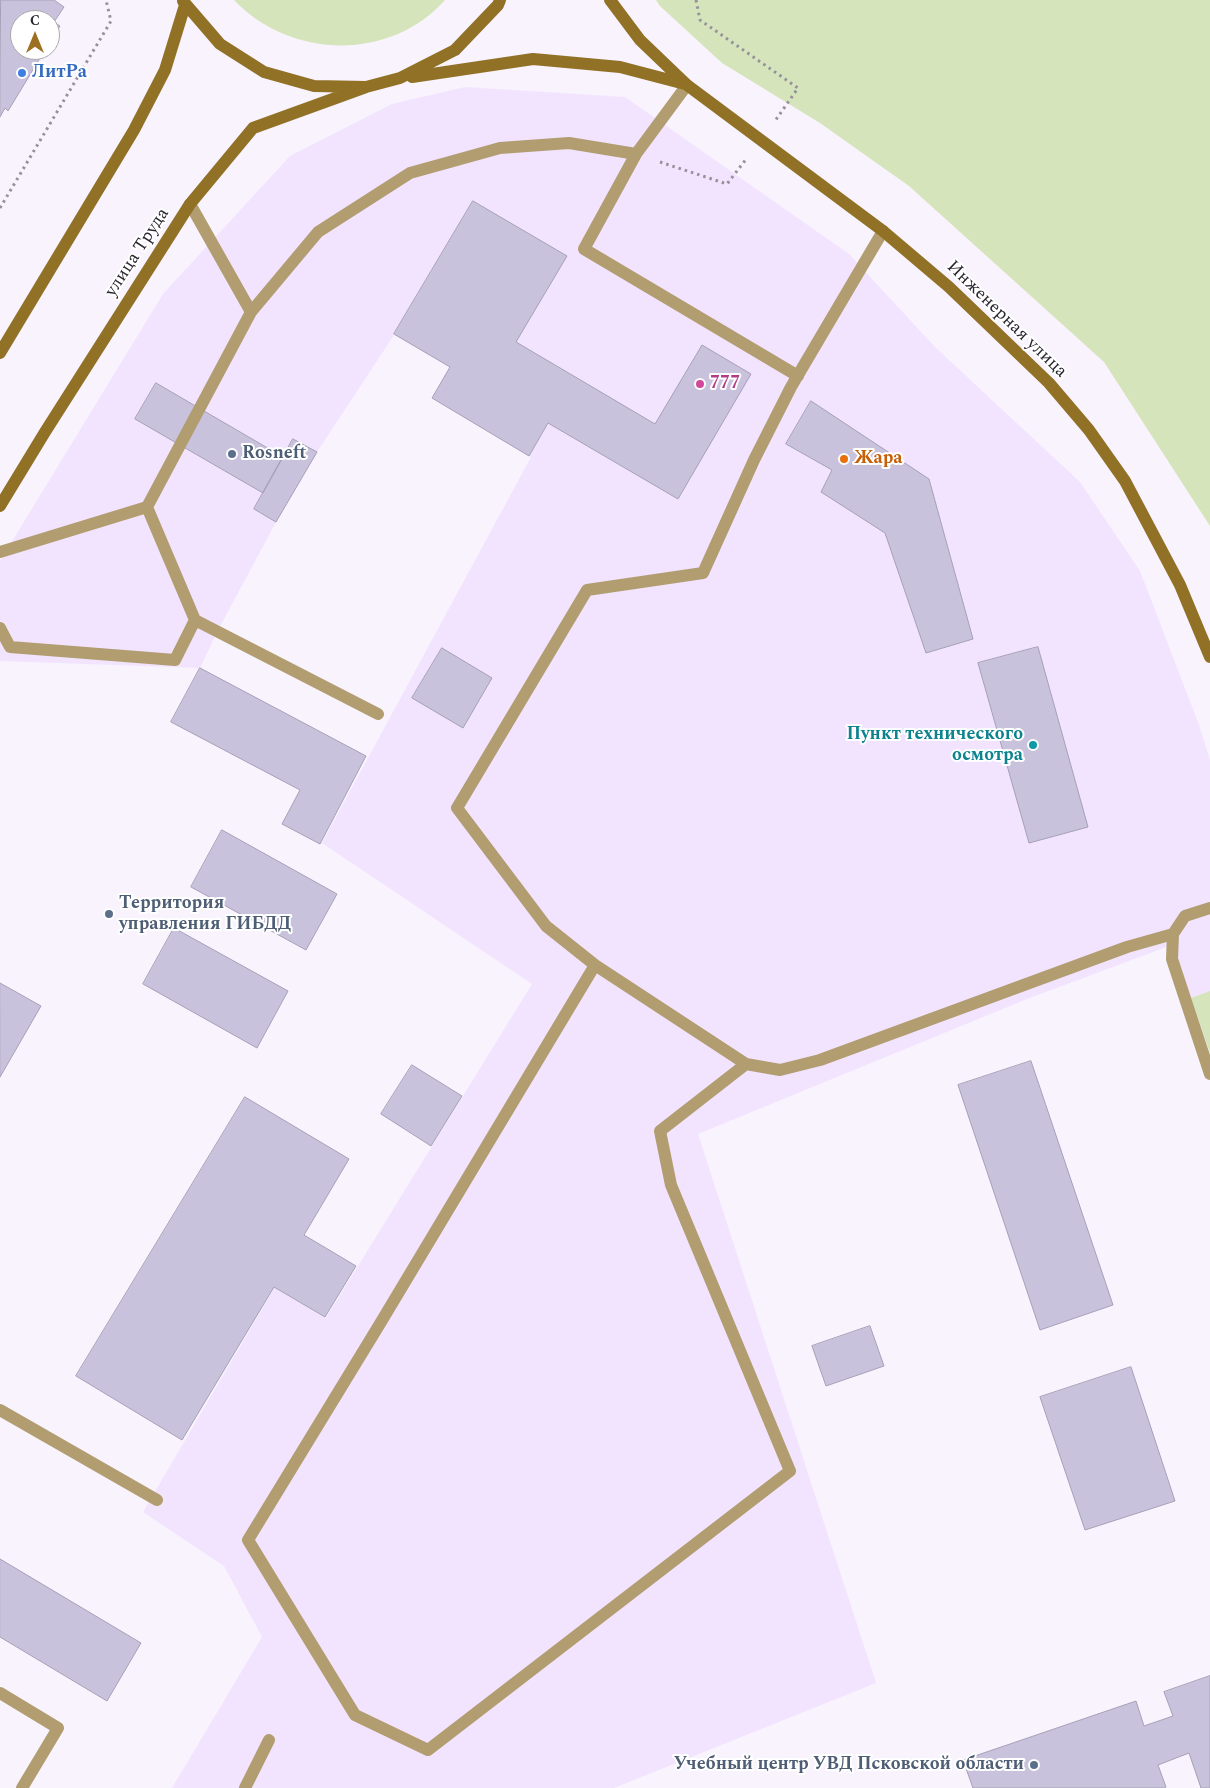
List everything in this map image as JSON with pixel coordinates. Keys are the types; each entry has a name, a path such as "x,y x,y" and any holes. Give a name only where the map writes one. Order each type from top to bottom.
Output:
{"main road":[{"name":"Инженерная улица","path":"400,78 455,50 498,5 500,0"},
{"name":"Инженерная улица","path":"610,0 640,40 687,85 883,231 949,287 1049,383 1089,430 1125,480 1180,585 1210,657"},
{"name":"Инженерная улица","path":"184,3 220,44 264,72 314,86 366,87 400,78 533,59 620,67 687,85"},
{"path":"0,353 134,130 165,70 184,3"},
{"name":"улица Труда","path":"0,506 190,204 253,128 366,87"}],"lane":[{"path":"687,85 636,154 584,250 798,376"},
{"path":"0,552 148,507 251,312 318,232 410,173 500,148 569,143 636,154"},
{"path":"190,204 251,312"},
{"path":"883,231 798,376 754,460 703,573 587,590 457,808 546,926 595,965 746,1064 780,1070 820,1060 1127,947 1173,934"},
{"path":"148,507 195,620 378,714"},
{"path":"0,628 10,647 175,660 195,620"},
{"path":"1210,908 1185,916 1173,934 1172,959 1210,1074"},
{"path":"595,965 248,1540 355,1715 428,1750 790,1471 671,1185 660,1131 746,1064"},
{"path":"0,1410 157,1500"},
{"path":"0,1693 58,1728 22,1788"},
{"path":"245,1788 270,1740"}],"path":[{"path":"0,208 111,21 106,0"}],"shaded area":[{"path":"465,87 625,97 849,254 935,347 1080,482 1140,571 1199,725 1210,760 1210,991 1191,998 1169,946 1027,999 698,1134 876,1683 614,1788 172,1788 262,1637 224,1566 143,1512 275,1287 326,1318 532,984 322,843 531,457 432,398 450,367 394,335 317,452 276,522 217,632 200,668 0,661 0,561 163,294 290,156 392,104"}],"green space":[{"path":"234,0 445,0 422,20 397,34 369,43 340,45 311,42 283,34 257,19"},
{"path":"656,0 1210,0 1210,526 1104,362 909,186 820,123 722,63 660,6"},
{"path":"1210,991 1210,1053 1191,998"}],"building":[{"path":"1,0 54,0 64,7 60,13 60,10 10,10 10,60 39,60 8,111 5,108 0,117"},
{"path":"473,201 567,256 516,342 655,424 702,345 751,374 678,499 548,423 529,456 432,398 450,367 394,334"},
{"path":"156,383 283,457 263,493 135,419"},
{"path":"811,401 929,479 973,639 926,653 885,533 821,492 832,470 786,444"},
{"path":"293,439 317,452 276,522 254,509"},
{"name":"Пункт технического осмотра","path":"1038,647 1088,827 1029,843 978,663"},
{"path":"442,648 492,678 463,728 412,698"},
{"path":"200,668 366,756 320,844 282,824 300,790 171,722"},
{"path":"222,830 337,894 306,950 191,887"},
{"path":"174,928 288,991 257,1048 143,984"},
{"path":"0,983 41,1006 0,1077"},
{"path":"1031,1061 1113,1305 1040,1330 958,1085"},
{"path":"412,1065 462,1096 431,1146 381,1114"},
{"path":"245,1097 349,1159 304,1235 356,1266 325,1317 274,1287 182,1440 76,1376"},
{"path":"870,1326 884,1366 826,1386 812,1346"},
{"path":"1131,1367 1175,1501 1085,1530 1040,1397"},
{"path":"0,1559 141,1643 107,1701 0,1637"},
{"path":"1210,1676 1210,1788 1201,1788 1189,1753 1158,1765 1166,1787 1164,1788 973,1788 963,1760 1136,1701 1144,1726 1173,1716 1164,1692"}],"place":[{"name":"ЛитРа","path":"22,73"},
{"name":"777","path":"700,384"},
{"name":"Rosneft","path":"232,454"},
{"name":"Жара","path":"844,459"},
{"name":"Пункт технического осмотра","path":"1033,745"},
{"name":"Территория управления ГИБДД","path":"109,914"},
{"name":"Учебный центр УВД Псковской области","path":"1034,1765"}]}
